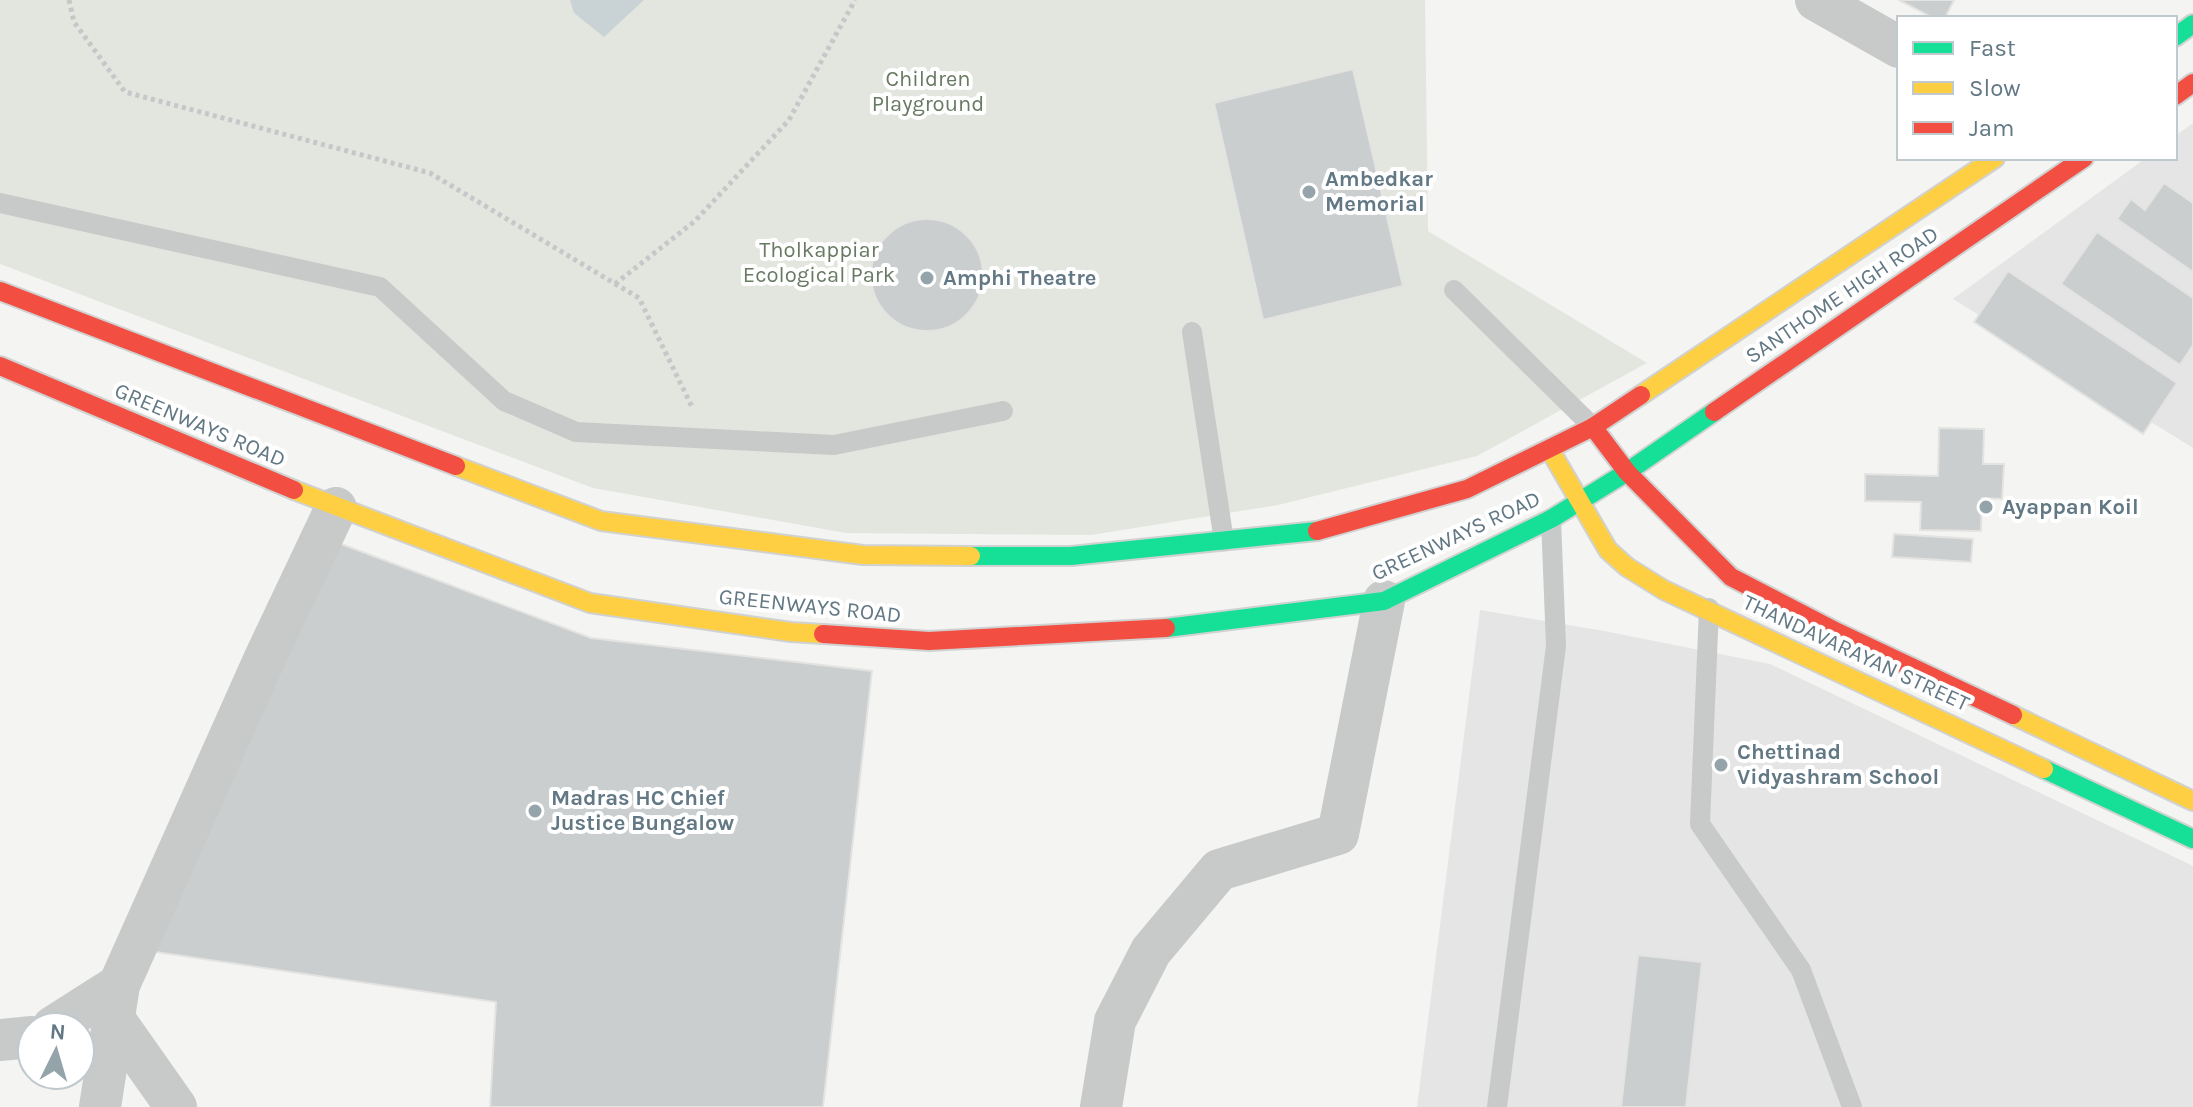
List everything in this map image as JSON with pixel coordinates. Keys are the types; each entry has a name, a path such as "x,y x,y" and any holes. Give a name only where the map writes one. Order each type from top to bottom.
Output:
{"main road":[{"name":"SANTHOME HIGH ROAD","path":"1593,427 1992,160"},
{"name":"SANTHOME HIGH ROAD","path":"1627,472 2081,160"},
{"name":"GREENWAYS ROAD","path":"0,291 601,521 863,555 1071,556 1317,531 1467,489 1593,427"},
{"name":"GREENWAYS ROAD","path":"0,366 336,508 590,603 791,632 929,641 1150,630 1384,601 1551,519 1627,472"},
{"name":"THANDAVARAYAN STREET","path":"1593,427 1627,472 1731,577 1837,632 2193,801"},
{"name":"THANDAVARAYAN STREET","path":"1550,450 1608,550 1627,567 1664,590 2193,839"}],"street":[{"path":"1816,0 1897,46"},
{"path":"100,1107 116,1002 264,660 336,508"},
{"path":"1101,1107 1115,1021 1151,951 1219,870 1338,834 1384,601"},
{"path":"93,1011 116,1002"},
{"path":"116,1002 176,1107"}],"lane":[{"path":"0,203 380,287 504,401 576,432 834,445 1003,411"},
{"path":"1454,290 1593,427"},
{"path":"1192,332 1224,541"},
{"path":"1497,1107 1556,646 1551,519"},
{"path":"1731,577 1708,609 1700,824 1801,970 1852,1107"}],"path":[{"path":"69,0 74,22 125,92 430,173 639,298 707,439"},
{"path":"615,284 695,221 789,120 855,0"}],"shaded area":[{"path":"570,0 644,0 604,37 574,13"},
{"path":"2193,123 2193,448 1953,299 2143,160 2177,160 2177,135"},
{"name":"Chettinad Vidyashram School","path":"1480,610 1770,664 2193,866 2193,1107 1417,1107"}],"green space":[{"name":"Tholkappiar Ecological Park","path":"0,0 1425,0 1428,231 1647,363 1477,456 1278,505 1091,535 846,533 593,488 0,264"}],"building":[{"path":"1899,0 1954,0 1946,16 1929,16"},
{"path":"1353,69 1403,286 1263,320 1214,103"},
{"path":"2164,183 2193,203 2193,272 2117,219 2131,199 2145,210"},
{"name":"Amphi Theatre","path":"927,219 948,223 967,235 979,254 983,275 979,296 967,315 948,327 927,331 906,327 887,315 875,296 871,275 875,254 887,235 906,223"},
{"path":"2097,232 2193,298 2193,345 2180,365 2061,284"},
{"path":"2008,271 2177,383 2143,434 1974,322"},
{"path":"1939,428 1984,429 1983,464 2004,464 2002,499 1982,498 1981,531 1920,530 1921,502 1865,501 1865,474 1938,476"},
{"path":"1894,534 1973,539 1971,562 1892,557"},
{"name":"Madras HC Chief Justice Bungalow","path":"336,542 591,638 872,671 823,1107 490,1107 496,1002 149,951"},
{"path":"1638,955 1702,962 1686,1107 1621,1107"}],"traffic: fast":[{"path":"2177,36 2193,24"},
{"path":"1166,628 1384,601 1551,519 1627,472 1714,412"},
{"path":"971,556 1071,556 1317,531"},
{"path":"2044,769 2193,839"}],"traffic: slow":[{"path":"1641,395 1992,160"},
{"path":"1550,450 1608,550 1627,567 1664,590 2044,769"},
{"path":"456,466 601,521 863,555 971,556"},
{"path":"294,490 590,603 823,634"},
{"path":"2013,715 2193,801"}],"traffic: jam":[{"path":"2177,95 2193,83"},
{"path":"1714,412 2081,160"},
{"path":"0,291 456,466"},
{"path":"0,366 294,490"},
{"path":"1317,531 1467,489 1593,427 1641,395"},
{"path":"1593,427 1627,472 1731,577 1837,632 2013,715"},
{"path":"823,634 929,641 1166,628"}],"place":[{"name":"Ambedkar Memorial","path":"1309,192"},
{"name":"Amphi Theatre","path":"927,278"},
{"name":"Ayappan Koil","path":"1986,507"},
{"name":"Chettinad Vidyashram School","path":"1721,765"},
{"name":"Madras HC Chief Justice Bungalow","path":"535,811"}],"park label":[{"name":"Children Playground","path":"928,92"}]}
